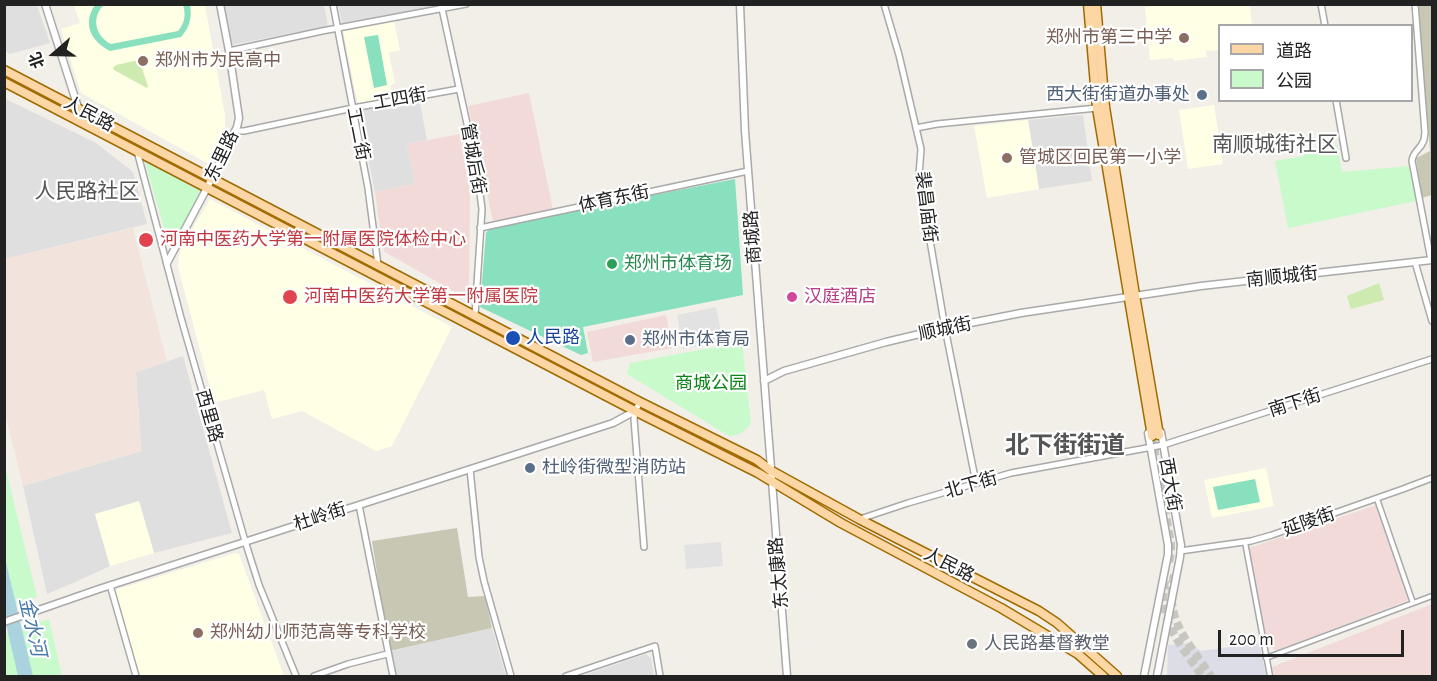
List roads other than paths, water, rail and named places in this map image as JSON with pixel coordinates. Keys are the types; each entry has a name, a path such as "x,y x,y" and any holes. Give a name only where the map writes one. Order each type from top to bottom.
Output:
{"main road":[{"name":"西大街","path":"1088,4 1097,108 1156,436"},
{"name":"西大街","path":"1096,4 1105,107 1132,295"},
{"name":"人民路","path":"4,70 640,402 757,460 770,470 859,519 1038,611 1057,623 1117,676"},
{"name":"人民路","path":"4,82 758,473 771,483 841,523 1001,608 1078,654 1103,676"}],"street":[{"path":"45,4 83,123"},
{"name":"东里路","path":"167,263 212,178 239,118 220,4"},
{"name":"工二街","path":"333,4 368,188 378,265"},
{"path":"229,51 466,4"},
{"name":"商城路","path":"740,4 744,127 770,470"},
{"name":"裴昌庙街","path":"884,4 921,149 921,188 945,328 976,483"},
{"path":"1321,4 1325,24"},
{"path":"1415,4 1425,133 1424,142 1415,151 1412,161 1432,260"},
{"name":"管城后街","path":"442,7 482,209 475,315"},
{"name":"工四街","path":"235,131 459,88"},
{"path":"1336,102 1346,158"},
{"path":"916,128 1097,108"},
{"name":"西里路","path":"137,151 181,318 245,541 296,676"},
{"name":"体育东街","path":"480,228 748,171"},
{"name":"南顺城街","path":"1132,295 1432,260"},
{"path":"1415,262 1432,321"},
{"name":"顺城街","path":"764,381 784,371 945,328 1132,295"},
{"name":"西大街","path":"1132,295 1127,309 1180,541 1157,676"},
{"name":"西大街","path":"1132,295 1140,307 1168,545 1144,676"},
{"name":"南下街","path":"1157,446 1432,359"},
{"path":"640,402 635,411 645,547"},
{"name":"杜岭街","path":"4,622 110,585 612,423 635,411"},
{"name":"北下街","path":"859,519 1011,473 1157,446"},
{"path":"470,469 479,557 511,676"},
{"name":"东太康路","path":"770,470 787,676"},
{"name":"延陵街","path":"1180,551 1245,542 1272,535 1432,478"},
{"path":"1377,499 1413,603"},
{"path":"359,504 393,676"},
{"path":"1245,542 1270,676"},
{"path":"110,585 136,676"},
{"path":"1266,658 1432,596"},
{"path":"566,676 655,646 660,676"},
{"path":"314,676 350,663 387,654"}],"water":[{"path":"4,554 33,676 18,676 5,620"}],"tunnel":[{"path":"1152,436 1171,543 1169,563"},
{"path":"1174,575 1172,605 1175,618 1187,641 1211,676"},
{"path":"1165,581 1163,595 1168,621 1179,643 1202,676"}],"place":[{"name":"郑州市第三中学","path":"1184,38"},
{"name":"郑州市为民高中","path":"143,61"},
{"name":"西大街街道办事处","path":"1202,95"},
{"name":"管城区回民第一小学","path":"1007,158"},
{"name":"河南中医药大学第一附属医院体检中心","path":"146,240"},
{"name":"郑州市体育场","path":"612,264"},
{"name":"河南中医药大学第一附属医院","path":"290,297"},
{"name":"汉庭酒店","path":"792,297"},
{"name":"人民路","path":"513,338"},
{"name":"郑州市体育局","path":"630,340"},
{"name":"杜岭街微型消防站","path":"530,468"},
{"name":"郑州幼儿师范高等专科学校","path":"198,633"},
{"name":"人民路基督教堂","path":"972,644"}],"district":[{"name":"南顺城街社区","path":"1275,145"},
{"name":"人民路社区","path":"87,192"},
{"name":"北下街街道","path":"1065,446"}],"park label":[{"name":"商城公园","path":"711,384"}],"water label":[{"name":"金水河","path":"32,627"}]}
